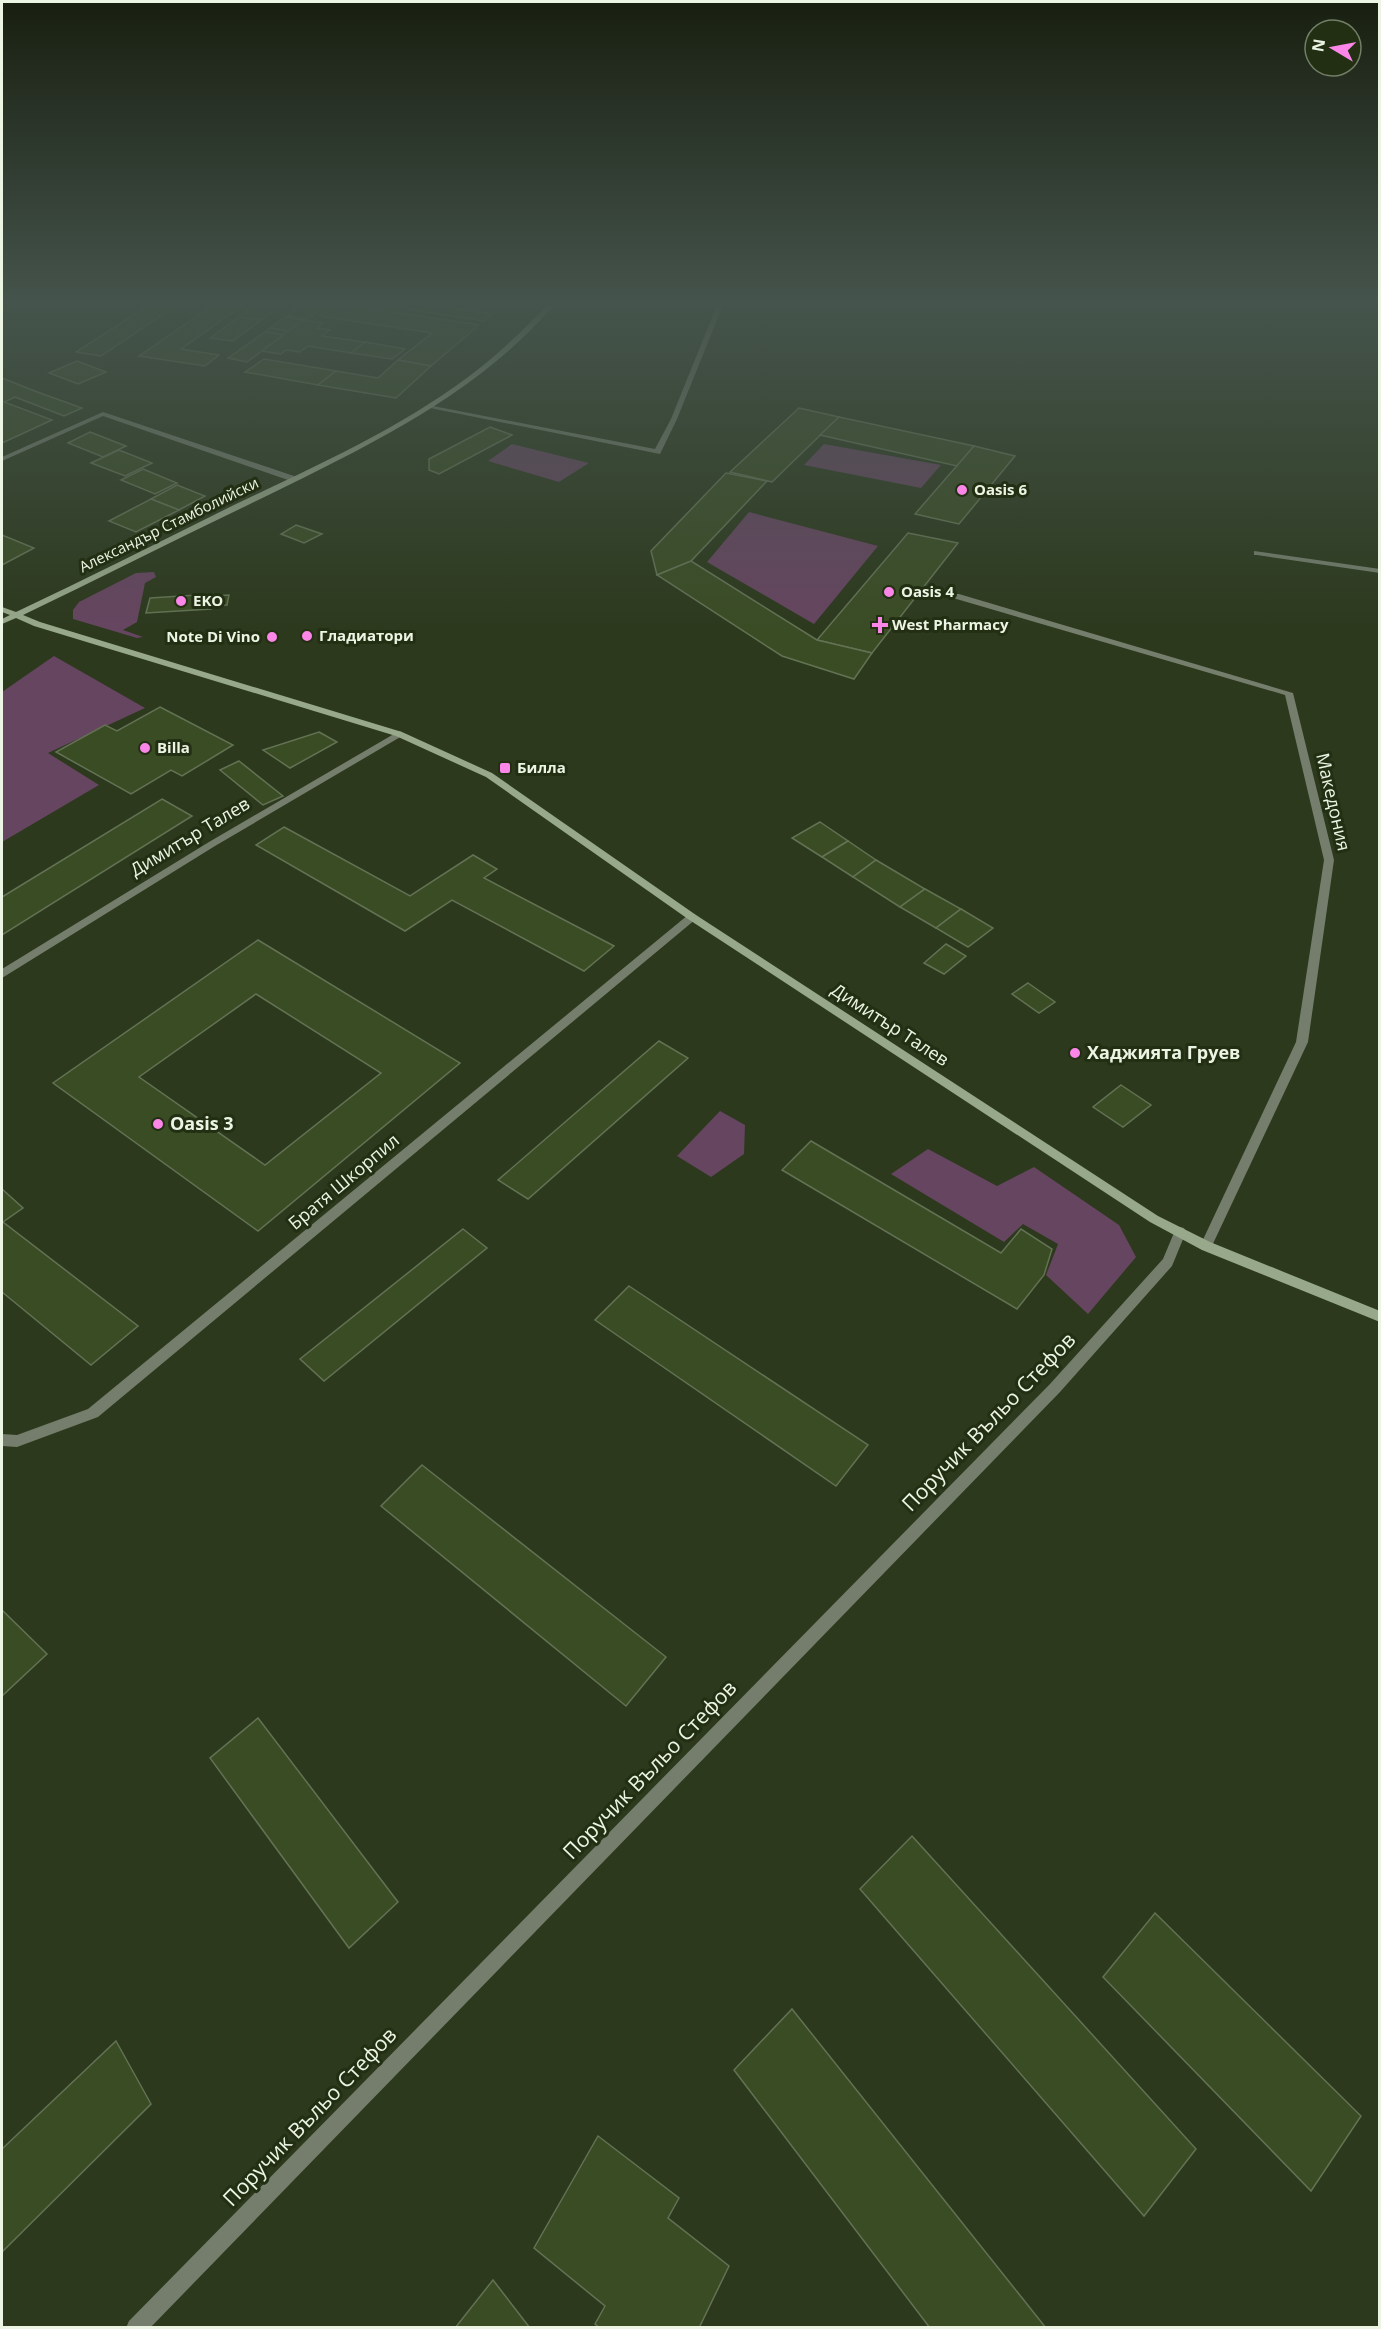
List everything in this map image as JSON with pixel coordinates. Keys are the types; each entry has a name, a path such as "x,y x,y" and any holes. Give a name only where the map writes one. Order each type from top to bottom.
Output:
{"street":[{"path":"2,459 103,414 294,479"},
{"name":"Александър Стамболийски","path":"2,622 294,479 416,414"},
{"path":"462,414 657,452 676,414"},
{"path":"1257,552 1380,571"},
{"name":"Македония","path":"956,596 1290,693 1329,860 1306,1019 1302,1042 1206,1245"},
{"name":"Димитър Талев","path":"2,609 37,624 399,734 489,775 692,917 1154,1219 1206,1245 1380,1317"},
{"name":"Димитър Талев","path":"2,974 212,844 399,734"},
{"name":"Братя Шкорпил","path":"2,1440 17,1442 93,1413 692,917"},
{"name":"Поручик Въльо Стефов","path":"136,2328 1055,1388 1168,1262 1180,1232"}],"shaded area":[{"path":"512,444 589,463 559,482 488,461"},
{"path":"824,444 941,465 921,488 804,465"},
{"path":"749,512 878,546 814,624 707,562"},
{"path":"154,572 156,577 145,583 137,622 123,630 143,637 137,638 73,619 73,610 79,602 136,573"},
{"path":"54,656 145,708 48,753 99,785 2,842 2,692"},
{"path":"720,1111 745,1125 744,1154 711,1177 677,1156"},
{"path":"928,1149 997,1186 1034,1167 1119,1225 1136,1257 1088,1314 1046,1275 1058,1244 1023,1224 1004,1242 891,1174"}],"building":[{"path":"2,414 35,414 52,420 2,443"},
{"path":"793,414 824,414 839,417 772,482 730,472"},
{"name":"Oasis 6","path":"839,417 974,446 957,466 820,435"},
{"path":"490,427 512,435 439,474 429,470 429,459"},
{"path":"90,432 126,446 103,457 68,443"},
{"name":"Oasis 6","path":"974,446 1015,456 959,524 915,514"},
{"path":"119,450 152,463 125,476 91,463"},
{"path":"143,469 177,483 155,494 121,480"},
{"path":"726,473 767,481 691,561 657,575 651,551"},
{"path":"177,485 205,496 179,510 151,499"},
{"path":"151,499 179,510 136,532 109,521"},
{"path":"296,525 322,534 304,543 281,534"},
{"name":"Oasis 4","path":"908,533 958,543 872,653 817,640"},
{"path":"2,535 34,548 2,565"},
{"path":"691,561 817,640 872,653 854,679 782,656 657,575"},
{"path":"213,594 211,609 146,613 150,598"},
{"path":"229,595 227,605 211,606 213,596"},
{"name":"Billa","path":"160,707 233,745 182,776 171,770 131,794 56,752 105,725 117,731"},
{"path":"319,732 337,742 290,768 263,750"},
{"path":"239,761 283,796 263,805 220,770"},
{"path":"162,799 192,816 2,935 2,897"},
{"path":"820,822 848,841 822,857 792,838"},
{"path":"284,827 410,896 473,855 497,869 484,878 614,946 584,971 452,900 405,931 256,845"},
{"path":"848,841 876,860 853,877 822,857"},
{"path":"876,860 925,889 900,907 853,877"},
{"path":"925,889 961,909 936,928 900,907"},
{"path":"961,909 993,928 968,947 936,928"},
{"name":"Oasis 3","path":"258,940 460,1063 258,1231 53,1083","holes":["256,994 381,1073 265,1165 139,1077"]},
{"path":"946,944 966,956 944,974 924,963"},
{"path":"1028,983 1055,1002 1039,1013 1012,994"},
{"path":"659,1041 688,1058 528,1199 498,1180"},
{"path":"1121,1085 1151,1105 1123,1127 1093,1107"},
{"path":"811,1141 1001,1253 1021,1229 1052,1249 1044,1275 1017,1309 782,1170"},
{"path":"2,1189 23,1208 3,1222 138,1326 91,1365 2,1292"},
{"path":"463,1229 487,1248 324,1381 300,1359"},
{"path":"629,1286 868,1445 836,1486 595,1320"},
{"path":"422,1465 666,1657 626,1706 381,1506"},
{"path":"2,1610 47,1654 2,1696"},
{"path":"258,1718 398,1902 349,1948 210,1758"},
{"path":"912,1836 1196,2149 1144,2216 860,1889"},
{"path":"1155,1913 1361,2116 1311,2191 1103,1977"},
{"path":"792,2009 1046,2328 930,2328 734,2070"},
{"path":"116,2041 151,2104 2,2252 2,2149"},
{"path":"598,2136 679,2198 668,2218 729,2266 699,2328 600,2328 595,2324 605,2306 534,2248"},
{"path":"493,2280 530,2328 455,2328"}],"place":[{"name":"Oasis 6","path":"962,490"},
{"name":"Oasis 4","path":"889,592"},
{"name":"EKO","path":"181,601"},
{"name":"West Pharmacy","path":"880,625"},
{"name":"Гладиатори","path":"307,636"},
{"name":"Note Di Vino","path":"272,637"},
{"name":"Billa","path":"145,748"},
{"name":"Билла","path":"505,768"},
{"name":"Хаджията Груев","path":"1075,1053"},
{"name":"Oasis 3","path":"158,1124"}]}
